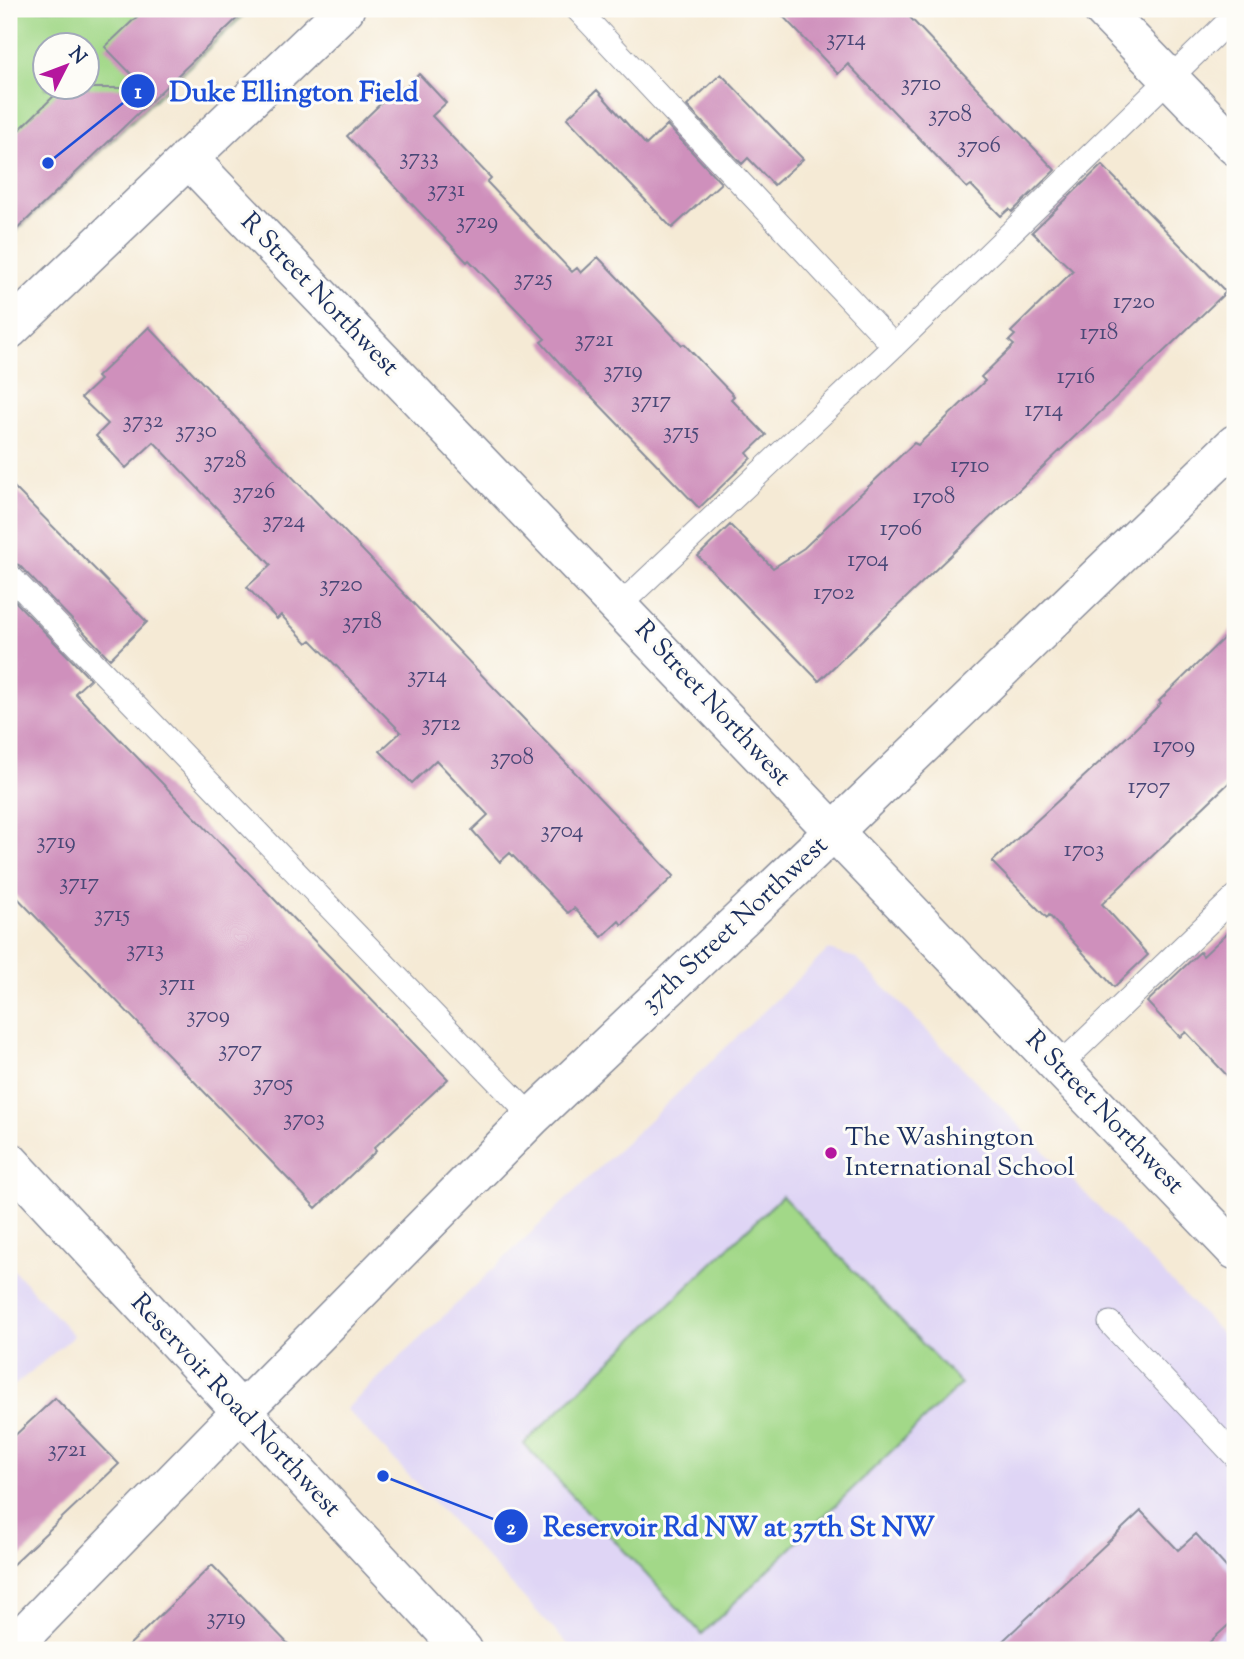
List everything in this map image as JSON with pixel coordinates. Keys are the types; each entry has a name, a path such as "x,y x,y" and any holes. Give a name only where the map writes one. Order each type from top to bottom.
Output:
{"street":[{"path":"9,330 345,9"},
{"path":"1102,9 1235,146"},
{"name":"R Street Northwest","path":"188,158 1235,1250"},
{"name":"37th Street Northwest","path":"9,1650 533,1117 1235,444"},
{"name":"Reservoir Road Northwest","path":"9,1161 463,1650"}],"lane":[{"path":"577,9 894,346"},
{"path":"619,606 894,346 1235,15"},
{"path":"9,575 533,1117"},
{"path":"1059,1066 1235,897"},
{"path":"1110,1323 1235,1456"}],"shaded area":[{"name":"The Washington International School","path":"828,950 856,958 1235,1347 1235,1650 573,1650 346,1409"},
{"path":"9,1265 74,1336 9,1390"}],"green space":[{"path":"9,9 250,9 9,238"},
{"path":"782,1196 961,1384 702,1634 524,1444"}],"building":[{"path":"145,9 247,9 9,237 9,140 48,102 102,102 102,88 145,88 105,47"},
{"path":"776,9 902,9 1055,170 1012,212 1009,209 1001,216 971,185 967,188 848,64 838,74"},
{"path":"419,74 446,103 432,116 491,178 487,182 572,272 577,268 581,273 598,257 734,396 731,399 766,435 747,453 751,458 699,508 565,369 541,342 545,339 347,136 398,87 402,91"},
{"path":"721,74 803,159 774,185 748,158 742,164 687,106"},
{"path":"597,90 646,145 667,125 721,183 672,228 567,118"},
{"path":"1102,165 1226,292 819,681 698,556 730,525 773,568 804,548 914,443 918,445 985,381 981,377 1014,345 1009,341 1015,335 1011,332 1073,271 1032,232"},
{"path":"149,327 674,876 622,925 619,921 602,937 574,908 568,913 510,853 500,862 472,830 488,815 436,760 412,783 380,751 401,732 311,640 307,643 281,615 277,619 247,587 271,565 154,442 126,468 96,436 108,424 81,398 100,380 97,377"},
{"path":"9,482 147,622 110,659 19,565 9,561"},
{"path":"9,595 90,679 75,693 448,1079 374,1148 376,1151 316,1208 9,889"},
{"path":"1235,627 1235,777 1102,904 1148,955 1114,987 1049,915 1047,918 992,862 1131,733 1161,703 1159,701"},
{"path":"1235,926 1235,1084 1186,1032 1180,1037 1147,1002 1200,952 1203,956"},
{"path":"55,1398 119,1464 9,1568 9,1441"},
{"path":"1141,1511 1178,1550 1196,1534 1235,1577 1235,1619 1201,1650 993,1650"},
{"path":"212,1565 294,1650 124,1650 173,1603"}],"place":[{"name":"Duke Ellington Field","path":"48,163"},
{"name":"The Washington International School","path":"831,1153"},
{"name":"Reservoir Rd NW at 37th St NW","path":"383,1476"}]}
